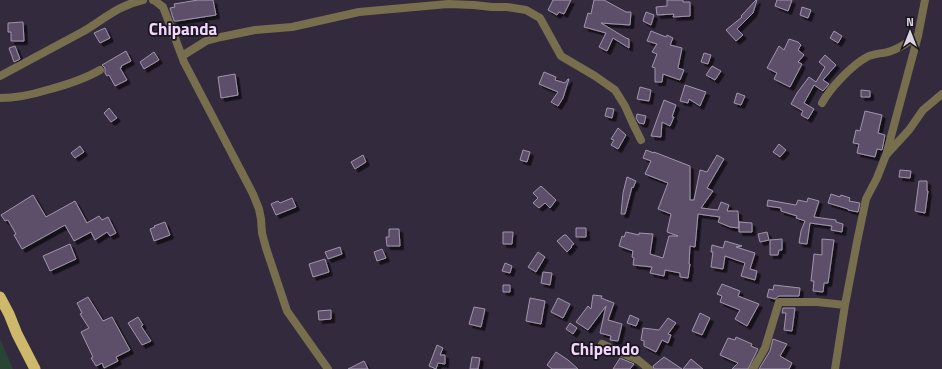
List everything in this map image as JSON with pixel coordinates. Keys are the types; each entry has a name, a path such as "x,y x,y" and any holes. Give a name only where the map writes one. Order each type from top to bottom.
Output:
{"highway":[{"path":"0,297 35,369"}],"street":[{"path":"0,76 86,30 105,16 120,8 143,0"},
{"path":"154,0 164,7 182,56 253,194 259,209 262,233 266,248 287,311 328,369"},
{"path":"835,369 845,305 866,199 877,178 886,155 918,36 925,0"},
{"path":"182,56 206,41 221,37 255,30 292,27 359,12 448,4 507,7 526,10 540,18 561,56 615,90 625,106 641,140"},
{"path":"822,103 827,94 840,79 867,56 891,51 918,36"},
{"path":"0,98 19,97 77,82 100,70"},
{"path":"886,155 909,130 923,110 942,94"},
{"path":"753,369 765,348 778,302 817,302 845,305"},
{"path":"602,344 638,360 649,369"}],"green space":[{"path":"0,339 13,369 0,369"}],"building":[{"path":"198,0 213,0 216,15 174,21 170,8 175,7 174,4"},
{"path":"553,0 571,0 564,14 559,12 557,15 548,10"},
{"path":"594,0 604,0 626,12 631,12 630,25 601,23 629,39 629,48 613,38 607,51 599,47 606,33 584,27 588,13 591,14"},
{"path":"667,0 683,0 683,2 690,2 690,16 673,17 674,14 657,15 656,7 667,6"},
{"path":"756,0 753,13 737,29 743,35 736,41 726,30 742,17 741,16"},
{"path":"777,0 792,0 788,11 775,6"},
{"path":"802,7 811,10 808,18 800,15"},
{"path":"646,12 654,15 651,25 643,21"},
{"path":"23,22 24,41 11,41 11,32 8,32 8,23"},
{"path":"105,28 110,38 100,43 94,33"},
{"path":"651,31 673,38 670,45 682,48 678,68 684,70 680,80 663,74 662,82 655,82 655,68 652,67 657,54 652,52 657,44 647,41"},
{"path":"834,31 842,36 838,43 830,38"},
{"path":"789,39 798,42 801,45 798,50 804,55 798,62 802,64 790,87 774,79 777,73 767,68 779,46 784,50"},
{"path":"15,46 20,59 14,62 9,48"},
{"path":"126,51 131,61 120,68 127,80 115,86 109,75 107,76 105,73 105,68 102,65"},
{"path":"154,52 159,60 144,69 140,62"},
{"path":"704,53 711,55 708,64 701,62"},
{"path":"825,55 836,65 823,80 829,84 823,91 814,85 804,103 814,109 808,119 801,115 803,111 791,104 809,77 816,82 825,67 819,62"},
{"path":"712,66 721,71 715,80 706,75"},
{"path":"544,72 556,77 555,80 565,83 569,79 563,98 558,106 551,102 558,92 539,84"},
{"path":"235,74 238,95 221,98 218,77"},
{"path":"685,85 706,92 700,106 689,99 688,103 680,101"},
{"path":"640,87 651,90 649,101 637,99"},
{"path":"861,90 870,91 870,97 861,97"},
{"path":"737,93 745,96 741,105 734,103"},
{"path":"664,100 676,105 672,117 674,117 670,126 662,122 661,137 651,136"},
{"path":"109,108 117,118 111,122 104,113"},
{"path":"607,108 614,109 612,118 605,116"},
{"path":"865,111 882,115 878,133 885,135 882,150 877,149 875,157 857,153 859,144 853,143 856,130 860,131"},
{"path":"637,114 646,116 644,124 639,123 636,118"},
{"path":"618,128 626,135 618,149 611,145 614,140 611,139"},
{"path":"779,144 786,150 780,157 773,152"},
{"path":"80,146 84,152 75,158 71,153"},
{"path":"523,150 530,152 527,162 520,160"},
{"path":"646,150 690,166 690,200 694,200 700,170 707,172 717,155 724,159 707,188 713,191 701,208 718,210 721,202 729,205 727,211 738,211 739,228 730,227 718,222 720,217 698,214 695,247 690,246 688,278 680,277 680,273 665,270 664,276 650,273 652,267 633,265 633,251 619,246 622,236 624,237 626,232 639,235 639,233 653,234 650,254 663,258 669,236 678,236 667,232 671,214 658,209 668,183 645,174 651,161 643,158"},
{"path":"363,155 366,162 355,169 351,162"},
{"path":"900,170 911,171 910,178 899,177"},
{"path":"627,177 636,181 633,188 632,187 625,214 621,214 623,193"},
{"path":"919,181 927,181 928,191 925,213 915,211"},
{"path":"541,186 556,200 550,208 545,203 539,208 533,203 538,198 533,193"},
{"path":"831,194 840,197 841,195 850,198 849,201 860,203 858,212 828,203"},
{"path":"33,195 46,217 75,201 87,223 99,216 102,220 108,217 116,233 110,236 107,232 95,240 91,232 74,241 65,225 22,249 8,220 5,221 1,215"},
{"path":"292,198 296,207 276,215 271,204 278,201 280,203"},
{"path":"808,198 819,201 814,217 836,220 836,222 843,224 842,232 831,230 832,226 810,223 807,244 799,243 801,231 805,221 796,218 797,216 781,211 781,208 767,206 768,200 796,205 798,200 807,202"},
{"path":"165,222 170,235 154,241 150,229"},
{"path":"739,222 752,223 752,232 739,232"},
{"path":"576,228 586,228 586,237 576,237"},
{"path":"389,229 399,229 400,246 387,246 386,237 389,237"},
{"path":"503,232 513,232 512,244 503,244"},
{"path":"767,232 769,240 760,242 758,234"},
{"path":"566,235 574,244 567,252 557,241"},
{"path":"782,239 782,250 779,250 778,255 770,255 770,240"},
{"path":"822,239 834,240 828,283 824,283 823,292 813,291 814,281 811,281 814,254 822,255"},
{"path":"725,241 742,246 736,247 755,253 750,269 757,271 755,280 741,276 745,263 725,256 723,269 711,267 713,252 711,252 712,245 723,248"},
{"path":"70,244 76,259 50,271 43,256"},
{"path":"340,247 342,254 328,259 325,252"},
{"path":"382,249 386,258 377,261 374,252"},
{"path":"538,252 545,257 536,272 528,267"},
{"path":"325,259 329,272 313,277 309,264"},
{"path":"505,263 512,266 510,273 502,271"},
{"path":"543,272 552,273 550,285 541,283"},
{"path":"722,284 740,291 738,296 759,304 747,326 735,319 740,310 720,302 722,296 717,294"},
{"path":"503,285 510,285 510,292 503,292"},
{"path":"774,285 800,288 799,296 779,296 775,299 767,297 769,289 773,290"},
{"path":"593,295 602,296 601,298 614,303 608,320 622,324 618,341 610,340 611,336 600,333 606,306 588,330 576,322 588,306 591,309"},
{"path":"88,297 103,321 112,317 130,350 116,357 118,361 104,368 102,363 96,366 91,358 93,357 81,332 89,328 80,314 82,313 77,303"},
{"path":"530,298 545,301 541,324 526,321"},
{"path":"558,298 570,304 563,318 551,312"},
{"path":"474,307 485,309 481,327 469,324"},
{"path":"783,308 795,308 792,331 784,330 786,313 782,313"},
{"path":"331,310 331,319 319,320 318,311"},
{"path":"700,313 710,318 702,335 692,331"},
{"path":"630,315 639,319 636,326 627,323"},
{"path":"138,317 143,325 141,326 151,341 142,345 128,323"},
{"path":"668,318 676,323 668,334 671,335 668,343 662,340 656,352 644,346 644,341 641,340 643,328 659,330"},
{"path":"570,323 577,328 573,334 566,329"},
{"path":"736,337 752,344 751,346 758,349 748,369 732,369 738,363 720,355 728,338 735,340"},
{"path":"773,339 787,344 780,356 792,363 789,369 759,369 770,351"},
{"path":"437,345 443,348 440,355 445,355 445,364 438,363 436,369 429,366"},
{"path":"556,352 578,369 552,369 547,365"},
{"path":"472,357 480,358 478,369 470,369"},
{"path":"664,357 682,369 654,369 653,366"},
{"path":"620,358 634,364 630,369 613,369"},
{"path":"691,359 703,369 683,369"},
{"path":"364,361 368,369 348,369"}],"district":[{"name":"Chipanda","path":"183,29"},
{"name":"Chipendo","path":"605,349"}]}
